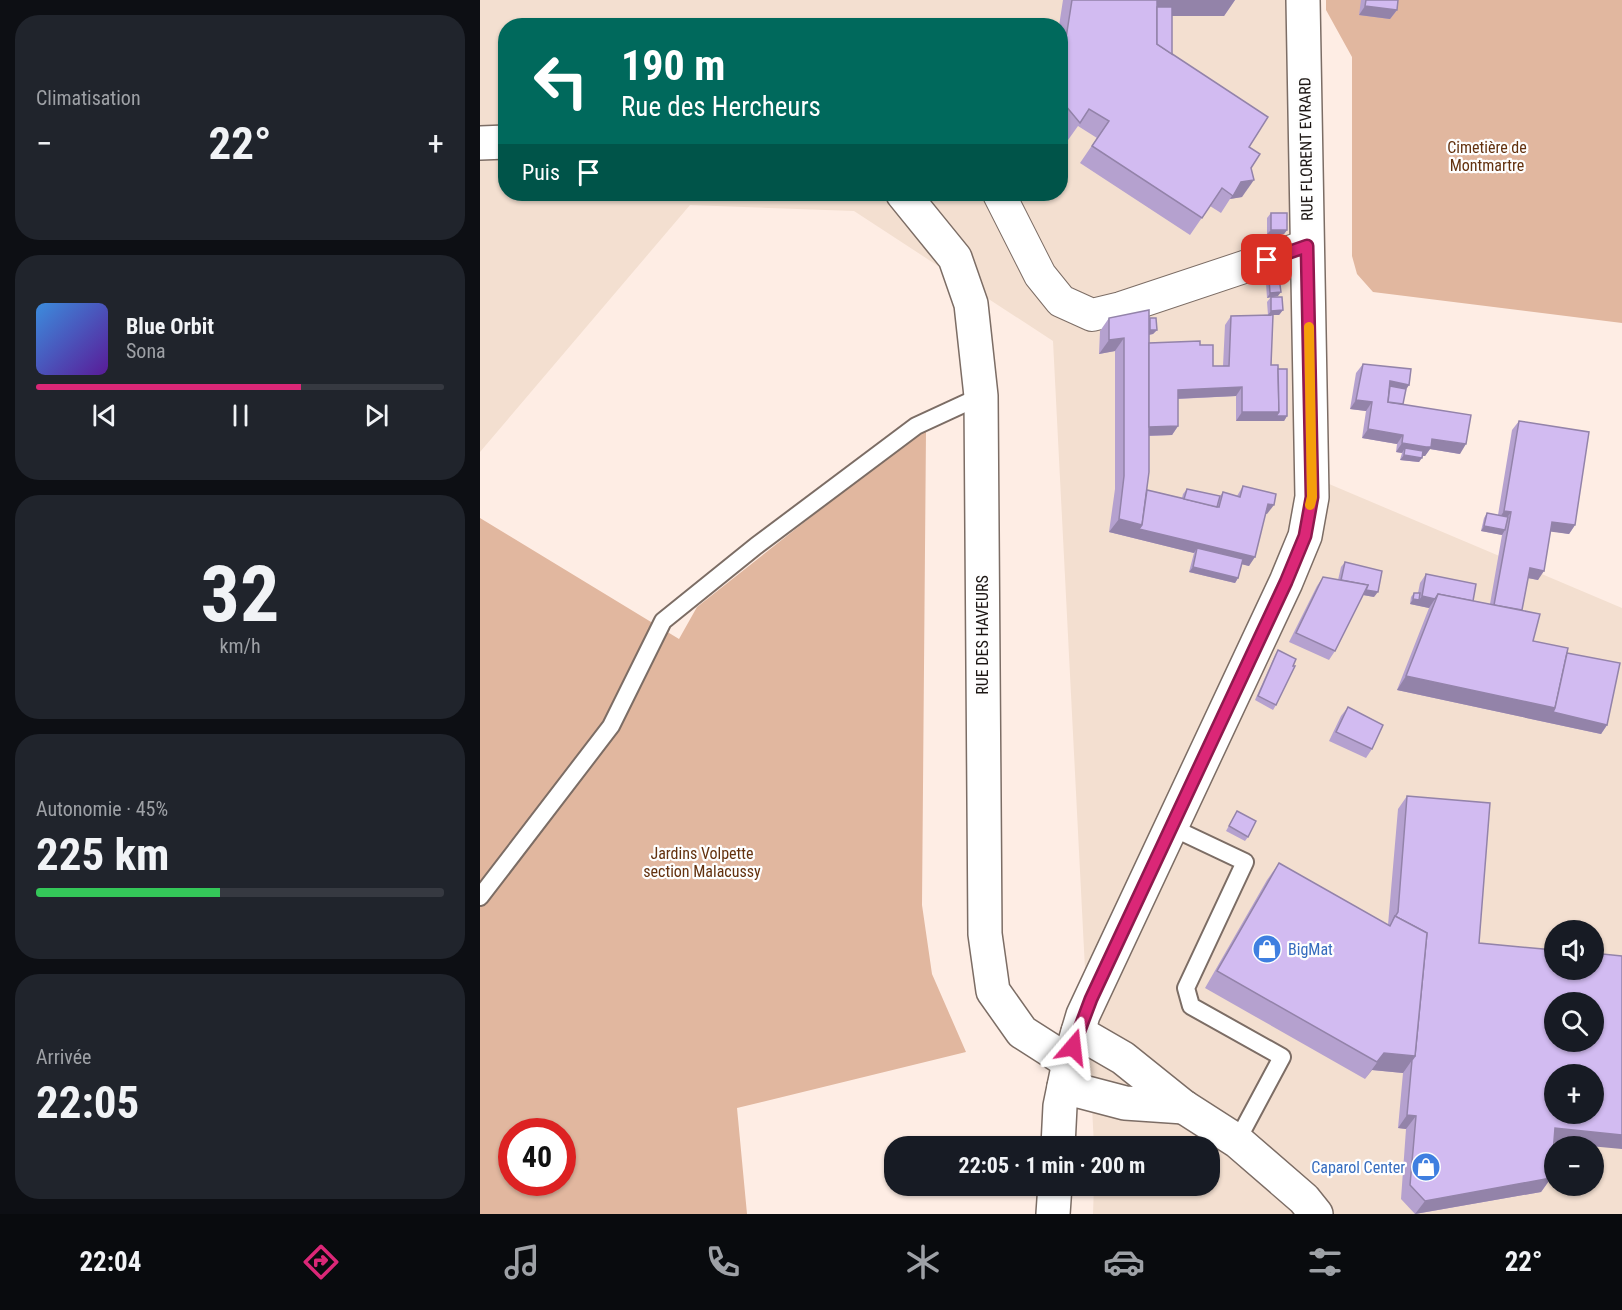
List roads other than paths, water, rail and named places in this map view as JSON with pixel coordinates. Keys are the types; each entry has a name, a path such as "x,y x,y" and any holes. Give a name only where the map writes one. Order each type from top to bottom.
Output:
{"street":[{"name":"RUE FLORENT EVRARD","path":"1058,1136 1060,1106 1070,1060 1091,999 1286,582 1305,536 1312,497 1303,0"},
{"path":"480,143 498,142"},
{"name":"RUE DES HAVEURS","path":"909,201 955,258 971,304 981,396 985,934 993,992 1022,1032 1070,1060 1123,1058 1184,1107 1237,1141 1304,1198 1316,1214"},
{"path":"1003,201 1040,275 1060,301 1092,315 1121,308 1307,246"},
{"path":"1070,1060 1125,1103 1184,1107"},
{"path":"1053,1214 1054,1196"}],"lane":[{"path":"480,897 611,726 663,621 756,546 916,426 981,396"},
{"path":"1171,827 1245,862 1186,988 1191,1006 1282,1057 1237,1141"}],"place":[{"name":"BigMat","path":"1267,949"},
{"name":"Caparol Center","path":"1426,1167"}],"park label":[{"name":"Cimetière de Montmartre","path":"1487,156"},
{"name":"Jardins Volpette section Malacussy","path":"702,862"}]}
